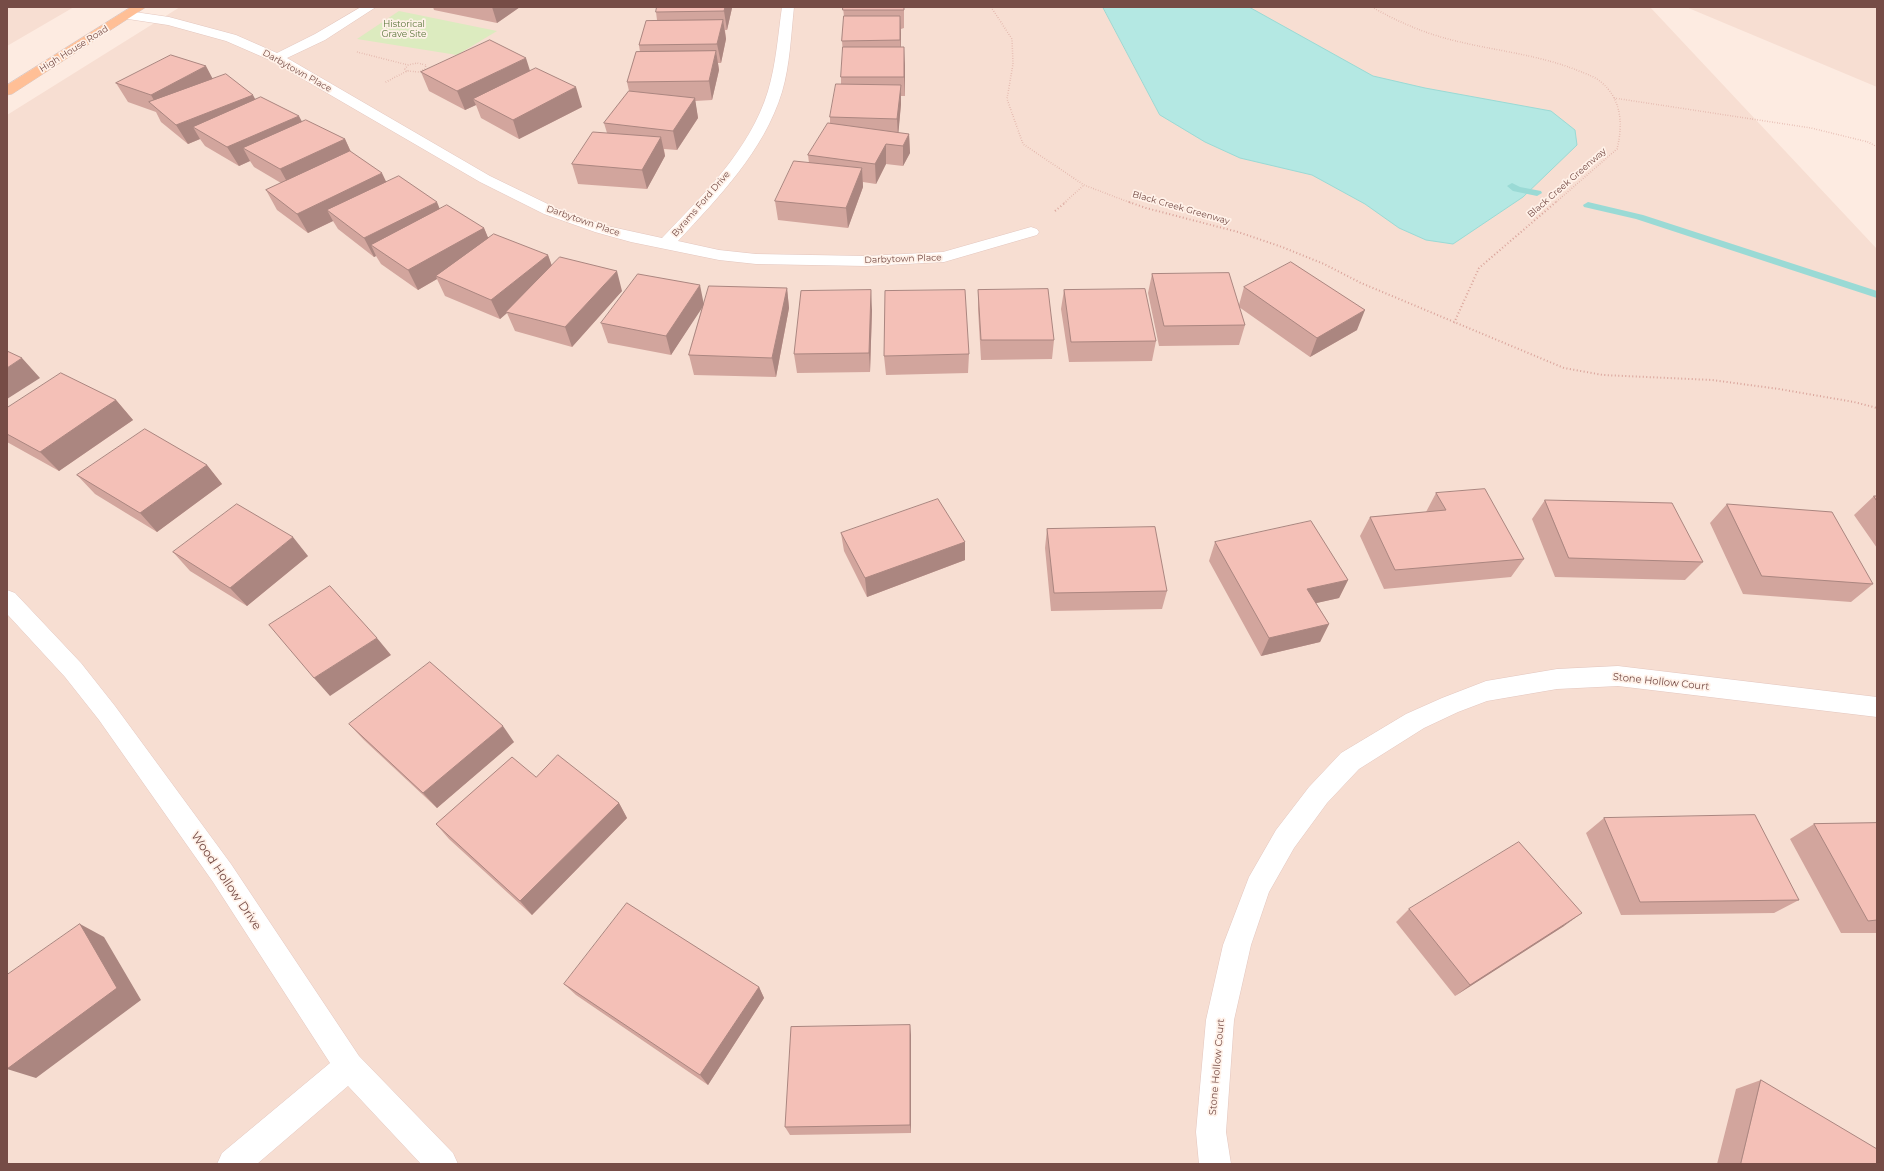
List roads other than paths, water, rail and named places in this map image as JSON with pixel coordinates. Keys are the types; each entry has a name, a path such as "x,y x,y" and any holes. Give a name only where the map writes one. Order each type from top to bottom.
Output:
{"main road":[{"name":"High House Road","path":"7,91 134,11"}],"street":[{"path":"277,58 320,37 370,7"},
{"name":"Byrams Ford Drive","path":"666,244 722,183 753,139 766,114 775,92 788,7"},
{"name":"Darbytown Place","path":"134,11 231,38 277,58 485,179 550,212 601,229 719,255 756,259 866,261 944,258 1032,232"},
{"name":"Wood Hollow Drive","path":"7,598 73,670 107,713 222,873 349,1066 442,1164"},
{"name":"Stone Hollow Court","path":"1215,1164 1211,1132 1220,1020 1237,945 1258,886 1285,839 1318,796 1350,761 1415,721 1450,705 1486,691 1556,679 1618,676 1877,707"},
{"path":"233,1164 349,1066"}],"water":[{"path":"1103,7 1249,7 1373,76 1425,88 1551,111 1575,130 1577,145 1523,197 1453,244 1426,240 1399,228 1365,204 1312,175 1240,158 1205,142 1160,115"}],"waterway":[{"path":"1512,186 1517,189 1537,193"},
{"path":"1588,205 1639,217 1877,295"}],"park label":[{"name":"Historical Grave Site","path":"404,30"}]}
